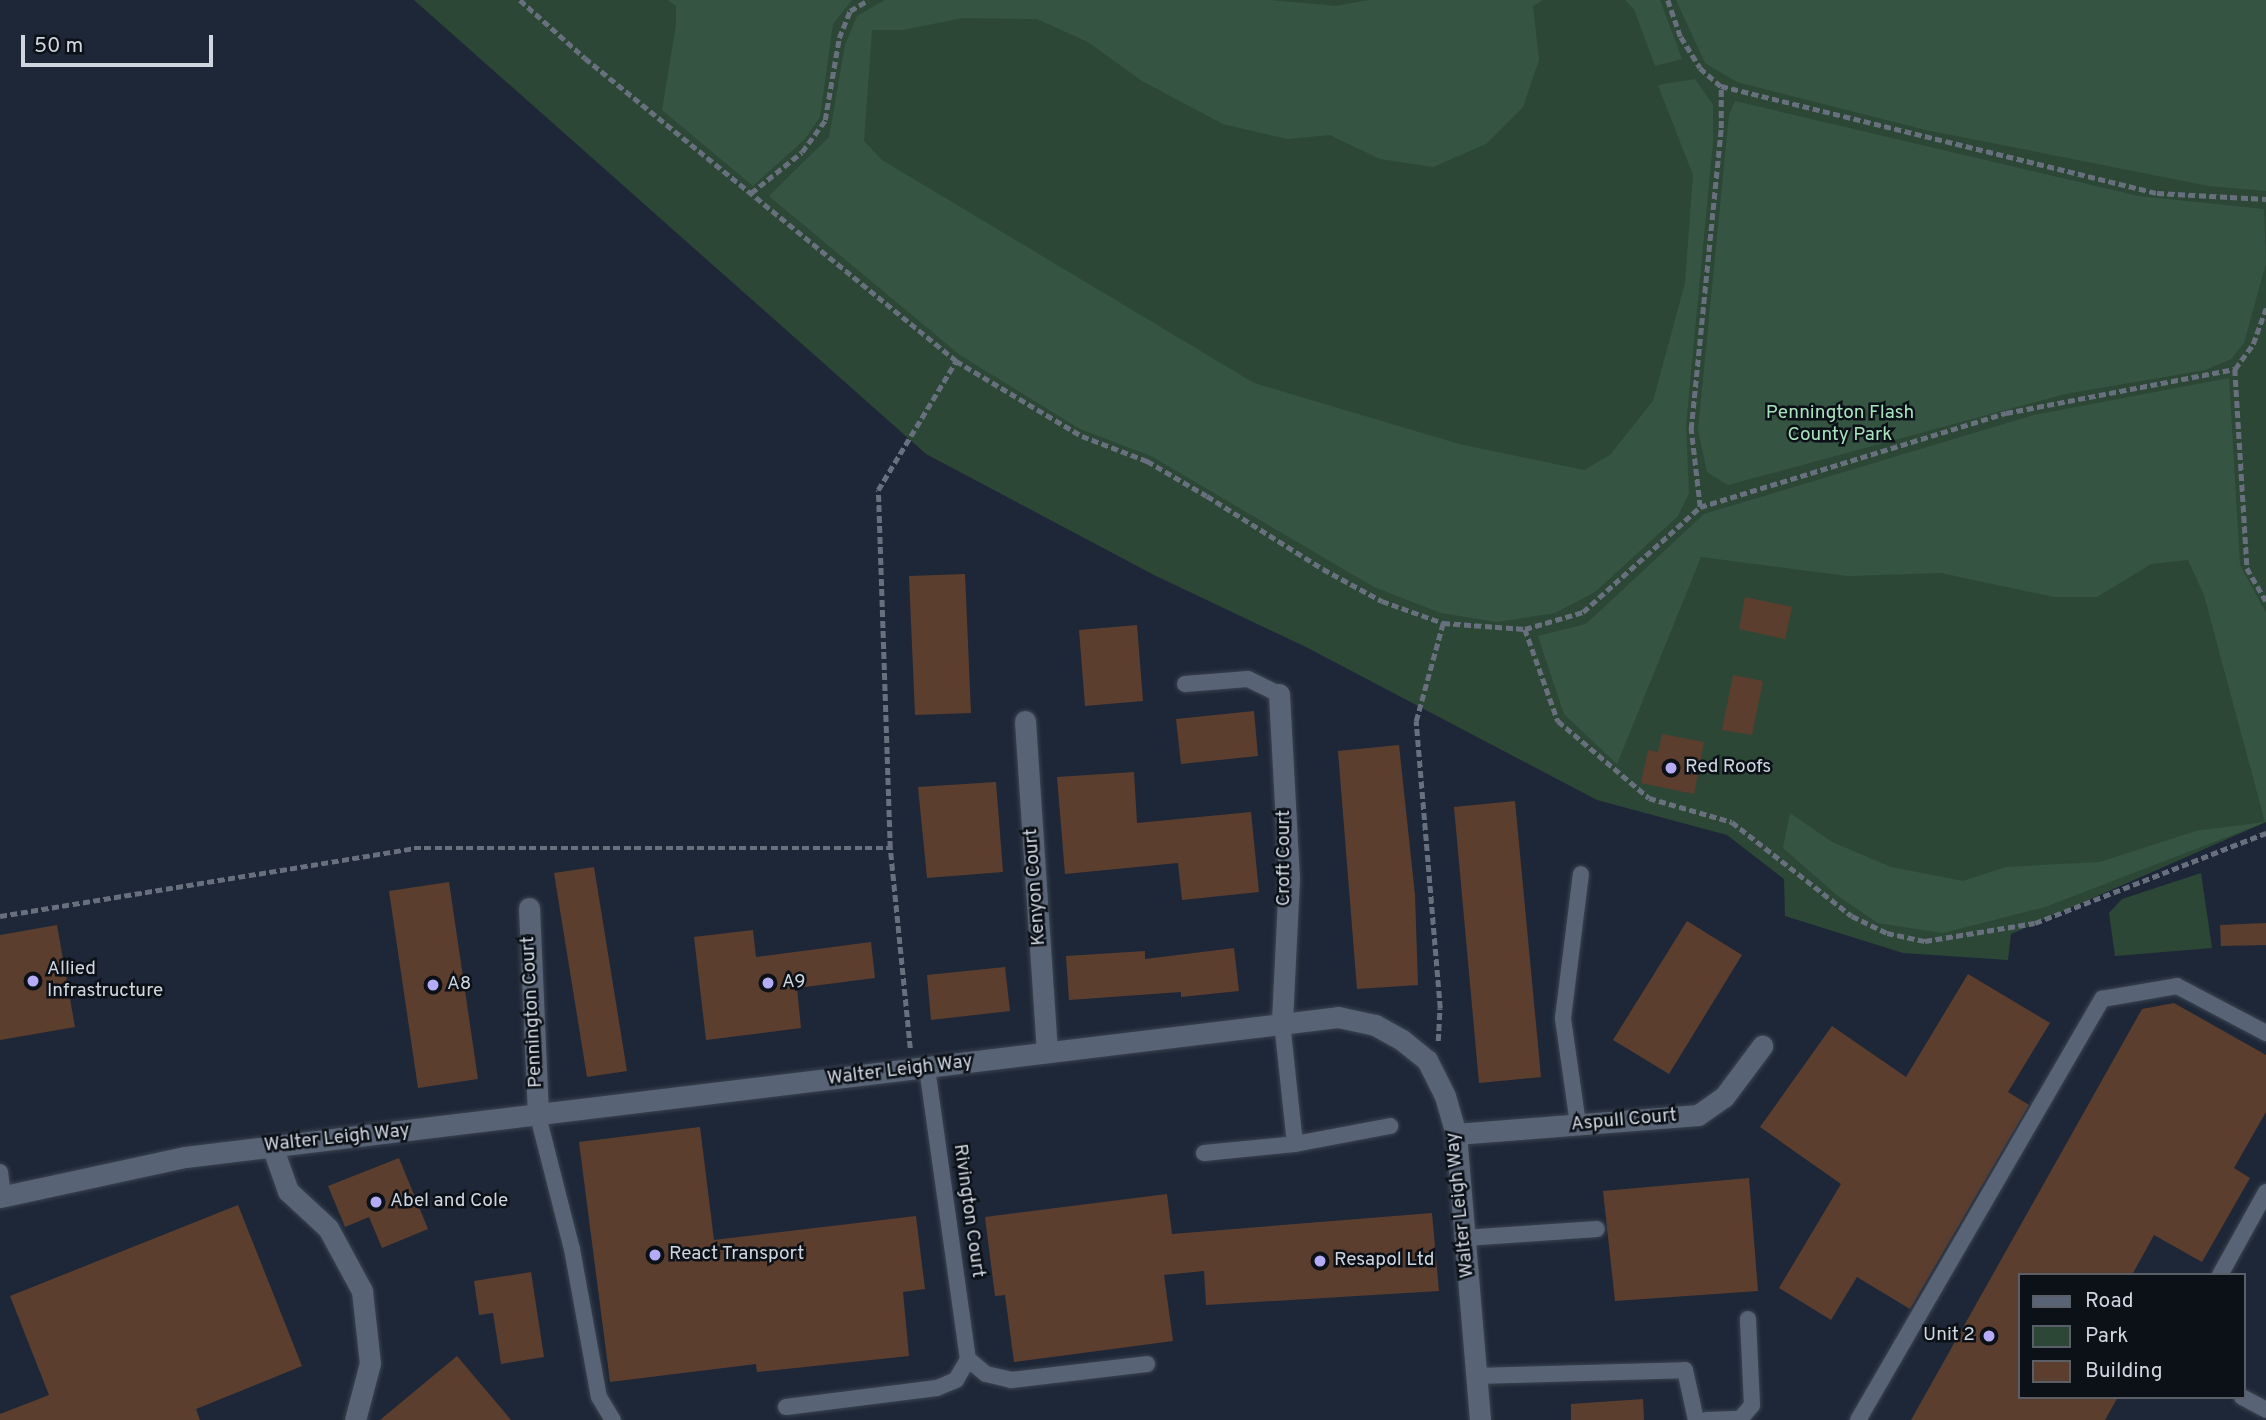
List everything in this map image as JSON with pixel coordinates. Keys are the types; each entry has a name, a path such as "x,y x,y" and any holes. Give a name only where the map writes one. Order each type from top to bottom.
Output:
{"street":[{"name":"Croft Court","path":"1279,694 1289,878 1282,1022"},
{"name":"Kenyon Court","path":"1025,721 1047,1052"},
{"name":"Pennington Court","path":"528,908 538,1116"},
{"name":"Walter Leigh Way","path":"2,1197 185,1157 1338,1017 1375,1026 1427,1060 1456,1134 1480,1420"},
{"name":"Aspull Court","path":"1456,1134 1698,1115 1724,1097 1762,1046"},
{"path":"272,1146 288,1191 328,1228 362,1291 370,1363 355,1420"}],"lane":[{"path":"1185,684 1248,679 1279,694"},
{"path":"1578,1124 1563,1018 1581,874"},
{"path":"1858,1420 2102,999 2177,986 2266,1033"},
{"path":"1282,1022 1295,1144"},
{"name":"Rivington Court","path":"919,1069 968,1359"},
{"path":"538,1116 572,1249 599,1397 613,1420"},
{"path":"1204,1153 1295,1144 1390,1126"},
{"path":"0,1172 2,1197"},
{"path":"2221,1273 2266,1192"},
{"path":"1465,1238 1597,1229"},
{"path":"1706,1420 1740,1419 1752,1405 1748,1319"},
{"path":"786,1407 937,1388 956,1380 968,1359 986,1374 1011,1380 1147,1364"},
{"path":"1476,1376 1685,1370 1696,1420"},
{"path":"2245,1399 2266,1410"}],"path":[{"path":"520,0 957,361 1082,436 1159,468 1323,569 1382,601 1443,623 1525,629 1583,612 1700,507 2006,413 2235,369"},
{"path":"751,193 802,152 825,120 839,38 850,11 868,0"},
{"path":"1668,0 1694,58 1721,86 2157,193 2266,199"},
{"path":"1700,507 1691,429 1721,128 1721,86"},
{"path":"2266,308 2253,344 2235,369 2247,568 2266,601"},
{"path":"919,1069 890,848 878,490 957,361"},
{"path":"1427,1060 1438,1044 1440,1008 1416,721 1443,623"},
{"path":"1525,629 1558,721 1649,798 1732,822 1852,916 1887,933 1925,942 2035,923 2266,833"},
{"path":"0,916 414,848 890,848"}],"green space":[{"name":"Pennington Flash County Park","path":"414,0 2266,0 2266,822 2011,934 2008,960 1903,953 1785,916 1784,879 1727,835 1597,800 1306,647 1154,575 926,454"},
{"path":"668,0 852,0 833,24 820,117 805,139 753,186 662,110 676,25 676,6"},
{"path":"885,0 1269,0 1335,6 1369,0 1543,0 1533,6 1539,60 1523,107 1486,144 1433,167 1380,159 1330,135 1287,139 1223,124 1142,81 1088,42 1037,19 963,18 903,30 872,30 864,141 882,160 1254,383 1459,444 1584,470 1610,455 1653,401 1685,283 1693,175 1658,85 1695,79 1713,105 1713,142 1686,425 1689,493 1678,516 1595,592 1555,613 1497,622 1441,613 1374,587 1151,456 1080,429 960,355 769,196 829,137 845,45 857,16"},
{"path":"1625,0 1660,0 1682,59 1655,66 1634,9"},
{"path":"1676,0 2266,0 2266,191 2209,186 1926,130 1737,82 1705,63"},
{"path":"1735,101 2138,196 2264,209 2266,263 2244,343 2231,359 2205,370 2065,394 1728,485 1707,472 1698,430 1729,115"},
{"path":"2229,378 2240,565 2266,613 2266,822 2045,907 1943,933 1878,923 1838,896 1783,848 1790,813 1832,842 1891,867 1963,881 2006,867 2100,862 2196,831 2265,822 2204,595 2188,560 2151,564 2097,597 2054,597 1941,573 1848,576 1701,557 1617,764 1564,714 1538,636 1586,624 1704,514 2034,415"},
{"path":"2201,873 2212,948 2115,956 2109,913 2122,899"}],"building":[{"path":"965,574 971,713 915,715 909,576"},
{"path":"1745,597 1792,607 1785,639 1739,629"},
{"path":"1137,625 1143,701 1085,706 1079,630"},
{"path":"1733,675 1763,681 1752,735 1722,730"},
{"path":"1254,711 1258,756 1181,764 1176,719"},
{"name":"Red Roofs","path":"1662,734 1704,742 1694,794 1641,783 1648,750 1658,752"},
{"path":"1399,745 1415,895 1418,985 1357,989 1338,751"},
{"path":"1134,772 1137,823 1251,812 1259,892 1182,900 1178,863 1065,874 1057,777"},
{"path":"996,782 1003,872 927,878 918,787"},
{"path":"1515,801 1541,1077 1479,1083 1454,807"},
{"path":"594,867 627,1071 587,1077 554,873"},
{"name":"A8","path":"449,882 478,1079 418,1088 389,891"},
{"path":"1687,921 1742,955 1669,1074 1613,1040"},
{"path":"2266,923 2266,945 2221,946 2220,925"},
{"name":"Allied Infrastructure","path":"57,925 75,1027 0,1040 0,935"},
{"name":"A9","path":"753,930 756,957 871,942 875,978 797,988 801,1028 706,1040 694,937"},
{"path":"1234,948 1239,991 1181,997 1181,992 1069,1000 1066,956 1145,951 1145,959"},
{"path":"1005,967 1010,1011 931,1020 927,975"},
{"path":"1968,974 2050,1023 2008,1092 2029,1105 1910,1309 1857,1277 1831,1320 1779,1288 1841,1184 1760,1127 1832,1026 1906,1077"},
{"path":"2174,1003 2266,1055 2266,1112 2234,1168 2250,1178 2202,1262 2154,1235 2133,1273 2018,1273 2018,1399 2117,1399 2105,1420 1911,1420 2142,1009"},
{"path":"700,1127 714,1240 916,1216 925,1289 903,1292 909,1356 757,1372 756,1364 610,1382 579,1142"},
{"name":"Abel and Cole","path":"399,1158 428,1229 382,1248 369,1217 345,1227 328,1186"},
{"path":"1749,1178 1758,1291 1615,1301 1603,1191"},
{"path":"1167,1194 1172,1234 1432,1213 1439,1291 1206,1305 1204,1271 1164,1275 1173,1341 1014,1362 1005,1295 995,1296 985,1217"},
{"path":"238,1205 302,1366 196,1409 200,1420 0,1420 0,1414 49,1395 10,1296"},
{"path":"531,1272 544,1357 501,1364 493,1313 479,1315 474,1281"},
{"path":"457,1356 511,1420 380,1420"},
{"path":"1643,1399 1644,1420 1571,1420 1571,1404"}],"place":[{"name":"Red Roofs","path":"1671,768"},
{"name":"Allied Infrastructure","path":"33,981"},
{"name":"A9","path":"768,983"},
{"name":"A8","path":"433,985"},
{"name":"Abel and Cole","path":"376,1202"},
{"name":"React Transport","path":"655,1255"},
{"name":"Resapol Ltd","path":"1320,1261"},
{"name":"Unit 2","path":"1989,1336"}]}
